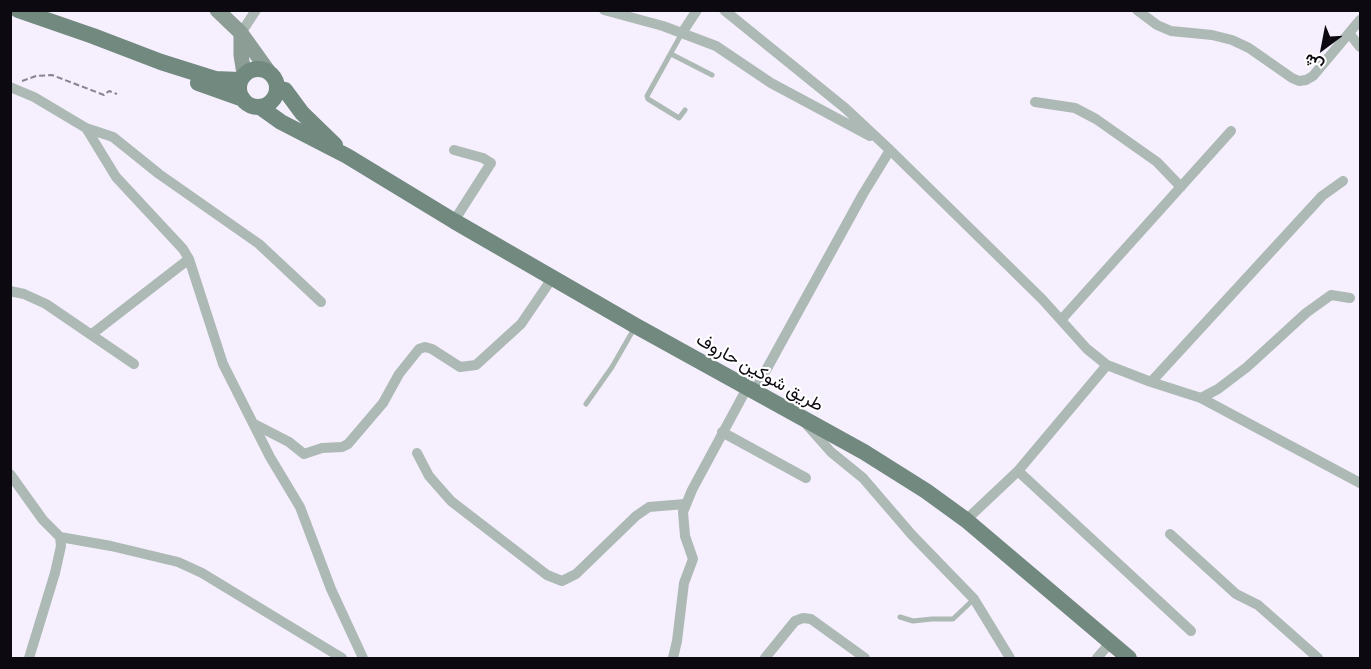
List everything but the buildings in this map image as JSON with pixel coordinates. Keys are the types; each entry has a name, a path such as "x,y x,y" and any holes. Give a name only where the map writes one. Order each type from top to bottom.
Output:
{"main road":[{"path":"18,10 160,62 215,79 242,77 256,69 269,72"},
{"path":"217,10 241,33 274,76 278,89 273,101 261,107 247,104 239,86 242,77 241,33"},
{"path":"160,62 198,83 243,99"},
{"name":"طريق شوكين حاروف","path":"278,89 285,90 303,113 347,156"},
{"name":"طريق شوكين حاروف","path":"261,107 281,123 347,156 454,221 636,326 864,452 917,485 966,520 1129,658"}],"street":[{"path":"241,33 256,10"},
{"path":"604,10 663,26 716,46 771,83 840,122 881,141"},
{"path":"682,33 698,10"},
{"path":"724,10 845,108 881,141 1061,320 1087,349 1107,365 1201,398 1360,483"},
{"path":"1137,10 1157,25 1171,31 1212,35 1232,40 1249,48 1299,81 1313,76 1360,20"},
{"path":"1349,33 1360,47"},
{"path":"15,85 86,128 113,138 159,174 260,244 321,302"},
{"path":"1035,102 1075,108 1096,118 1157,162 1181,187"},
{"path":"86,128 116,177 183,249 189,259 223,364 300,507 331,589 363,658"},
{"path":"1061,320 1231,131"},
{"path":"454,150 483,158 492,164 454,221"},
{"path":"673,658 678,641 684,583 693,559 684,525 683,512 686,504 722,432 751,390 890,150"},
{"path":"1151,382 1322,196 1343,181"},
{"path":"92,334 189,259"},
{"path":"254,424 289,442 304,454 322,448 342,447 348,444 383,403 399,374 418,349 425,347 432,349 460,367 476,365 521,324 553,277"},
{"path":"10,291 24,294 46,304 134,364"},
{"path":"1201,398 1218,389 1248,367 1306,313 1331,295 1350,298"},
{"path":"966,520 1018,471 1107,365"},
{"path":"800,417 831,452 863,478 912,535 974,599 1010,658"},
{"path":"722,432 806,478"},
{"path":"417,453 429,476 451,501 539,569 562,581 576,574 636,516 649,507 686,504"},
{"path":"1018,471 1191,631"},
{"path":"10,474 43,520 60,537 178,562 202,573 342,658"},
{"path":"1170,534 1236,594 1258,605 1318,658"},
{"path":"29,658 58,562 60,537"},
{"path":"765,658 795,621 803,618 811,619 865,658"},
{"path":"1097,658 1110,643"}],"lane":[{"path":"682,33 647,98 679,118 685,110"},
{"path":"671,54 712,75"},
{"path":"586,405 636,326"},
{"path":"900,617 913,621 953,619 974,599"}],"path":[{"path":"15,85 36,76 52,75 104,95 109,91 117,94"}]}
